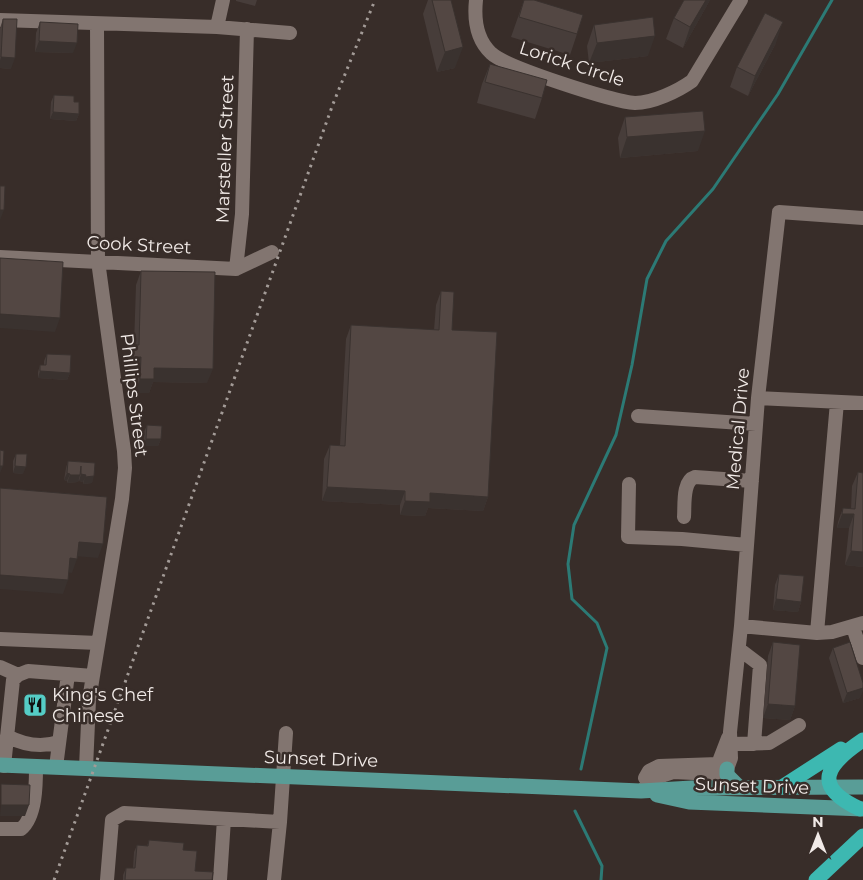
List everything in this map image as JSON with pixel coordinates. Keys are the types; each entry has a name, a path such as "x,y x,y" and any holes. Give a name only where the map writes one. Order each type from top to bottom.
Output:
{"highway":[{"path":"782,787 863,734"},
{"path":"862,809 837,796 830,783 830,771 836,761 863,740"},
{"path":"816,880 862,838"}],"main road":[{"name":"Sunset Drive","path":"2,765 641,791 739,787 863,787"},
{"path":"727,769 727,776 739,787"},
{"name":"Sunset Drive","path":"641,791 689,802 862,809"}],"street":[{"path":"217,27 223,0"},
{"name":"Lorick Circle","path":"476,0 474,16 479,36 491,54 510,65 616,100 637,103 679,90 692,81 741,0"},
{"path":"0,20 217,27 290,33"},
{"name":"Phillips Street","path":"86,768 89,700 117,499 124,468 124,451 98,261 97,24"},
{"name":"Marsteller Street","path":"236,270 242,214 247,29"},
{"name":"Medical Drive","path":"727,769 732,758 730,738 741,626 758,398 779,212 863,218"},
{"path":"236,270 272,252"},
{"name":"Cook Street","path":"0,256 236,270"},
{"path":"758,398 863,403"},
{"path":"817,633 837,402"},
{"path":"638,416 756,424"},
{"path":"683,527 688,480 695,477 752,481"},
{"path":"629,484 628,537 683,527 747,545"},
{"path":"741,626 817,633 832,632 858,625 863,658"},
{"path":"0,639 98,644"},
{"path":"739,649 760,665 754,744"},
{"path":"0,667 18,675"},
{"path":"2,765 8,736 13,680 18,675 28,671 93,676"},
{"path":"56,767 68,674"},
{"path":"730,738 754,744 769,744 799,725"},
{"path":"274,880 284,776 286,733"},
{"path":"8,736 18,741 38,745 50,745 59,742"},
{"name":"Medical Drive","path":"641,791 644,778 649,772 659,766 718,764 730,738"},
{"path":"0,829 21,829 27,823 35,795 36,766"},
{"path":"641,791 658,776 673,772 716,774 727,769"},
{"path":"106,880 112,820 124,813 280,822"},
{"path":"220,880 224,818"}],"building":[{"path":"432,0 451,0 463,47 445,52"},
{"path":"524,0 534,0 583,15 577,34 519,17"},
{"path":"684,0 706,0 690,27 674,18"},
{"path":"765,13 783,22 755,76 737,67"},
{"path":"653,17 655,36 597,43 594,25"},
{"path":"3,19 17,19 15,58 1,57"},
{"path":"40,22 78,24 77,43 39,41"},
{"path":"490,64 547,80 542,98 485,82"},
{"path":"54,95 74,96 74,102 79,102 79,114 53,112"},
{"path":"703,111 705,131 627,137 625,117"},
{"path":"0,186 5,186 4,210 0,210"},
{"path":"0,258 63,262 60,318 0,314"},
{"path":"141,271 215,272 213,369 154,368 154,379 140,379 141,357 131,357 132,345 139,345"},
{"path":"441,291 454,292 452,330 497,332 488,497 430,493 430,502 405,501 405,491 327,487 330,445 345,446 351,325 439,330"},
{"path":"47,354 71,355 70,373 40,371 40,365 46,365"},
{"path":"147,425 162,426 161,439 146,439"},
{"path":"0,450 4,451 3,466 0,466"},
{"path":"16,454 27,454 26,467 15,466"},
{"path":"68,461 95,463 94,476 85,477 86,475 81,474 81,466 80,475 70,475 67,473"},
{"path":"858,472 863,473 863,552 851,551 854,514 842,514 843,508 855,509"},
{"path":"0,488 107,497 103,544 79,542 77,559 70,558 68,580 0,575"},
{"path":"779,574 804,576 801,602 776,599"},
{"path":"773,642 800,645 795,706 768,704"},
{"path":"850,642 863,688 847,693 833,648"},
{"path":"1,784 30,785 29,805 1,805"},
{"path":"149,840 184,843 183,850 197,851 195,871 213,872 212,880 125,880 126,868 135,868 137,845 148,846"}],"waterway":[{"path":"581,769 607,648 597,623 572,599 568,564 574,525 616,435 632,365 647,279 666,241 713,189 778,94 832,0"},
{"path":"575,811 602,866 601,880"}],"railway":[{"path":"54,880 333,104 375,0"}],"place":[{"name":"King's Chef Chinese","path":"35,705"}]}
